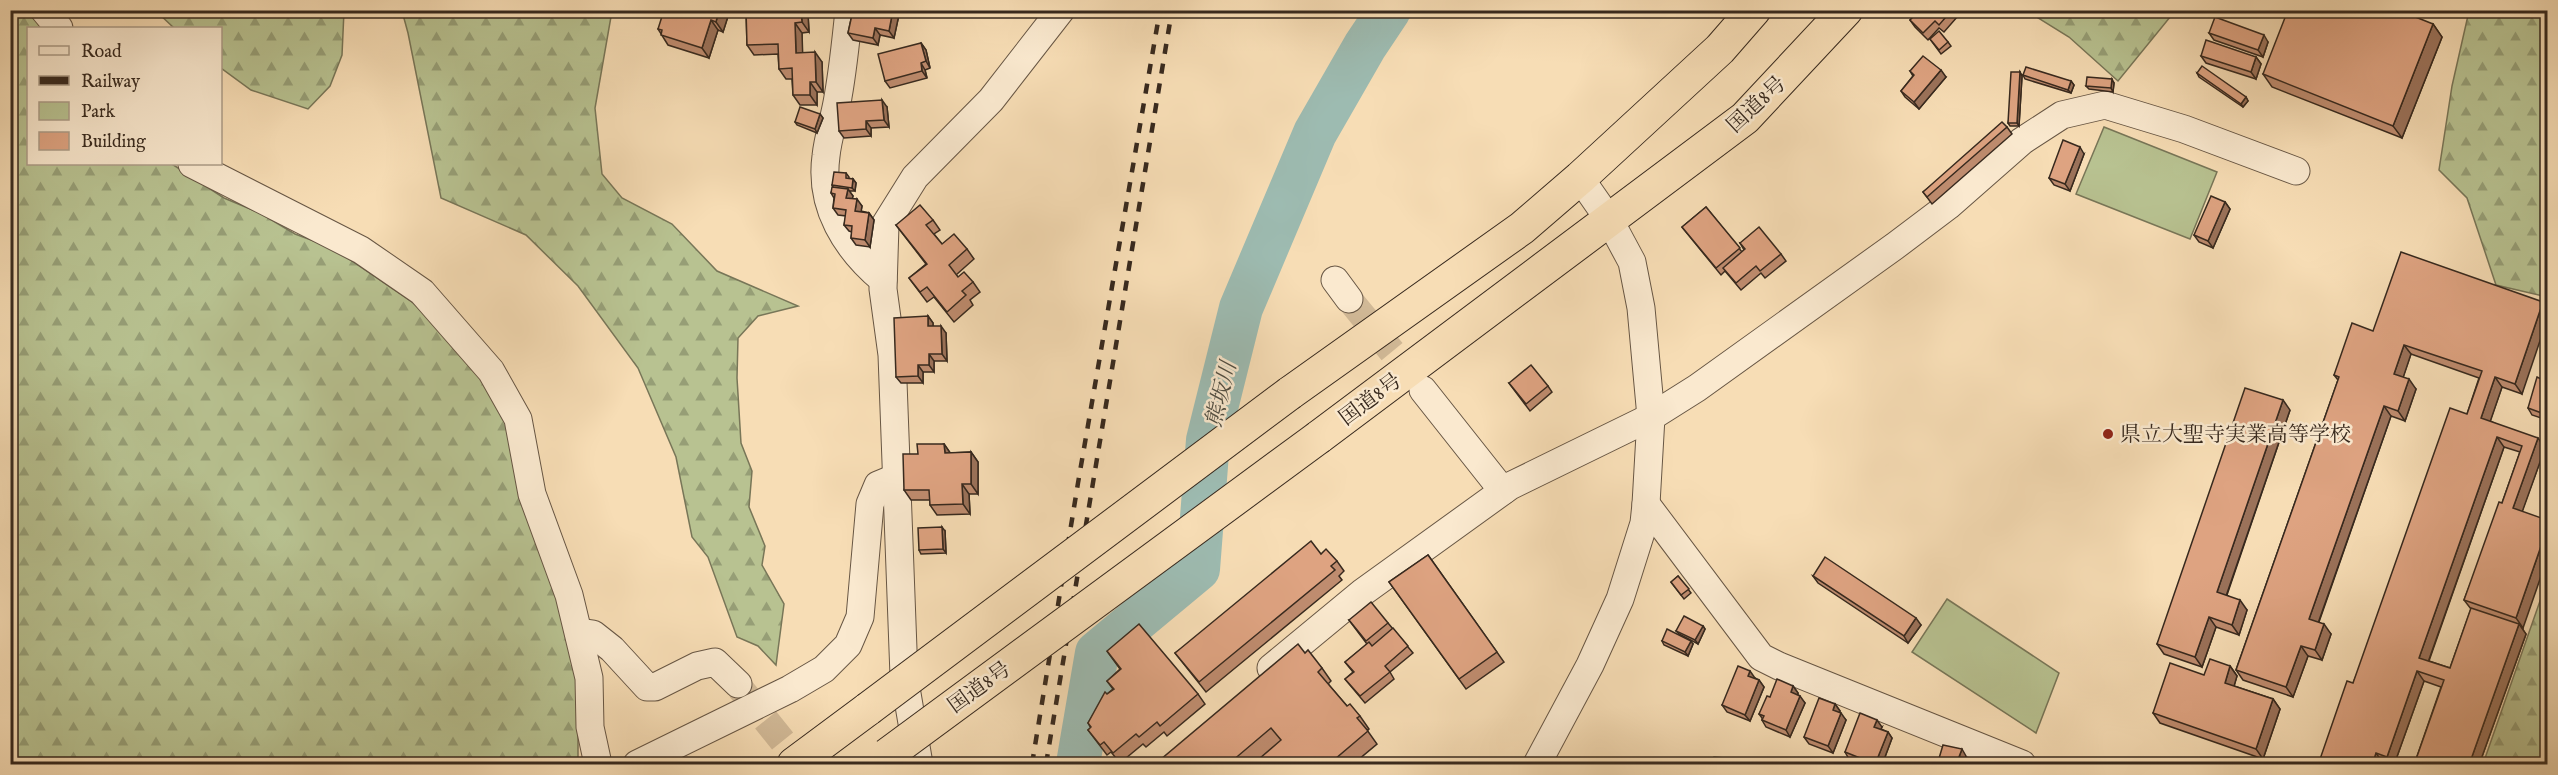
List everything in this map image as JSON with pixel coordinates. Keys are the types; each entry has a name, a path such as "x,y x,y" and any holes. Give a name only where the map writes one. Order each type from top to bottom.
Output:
{"highway":[{"path":"794,765 1290,393 1522,228 1580,178 1720,48 1754,10"},
{"name":"国道8号","path":"880,760 1319,437 1745,118 1846,10"}],"street":[{"path":"44,10 58,27"},
{"path":"849,10 838,99 825,159 827,185 831,208 845,242 883,280"},
{"path":"919,765 903,676 903,603 895,478 892,355 883,280 885,225 915,177 991,100 1053,15"},
{"path":"1253,683 1363,592 1503,491 1651,417 1697,388 1895,246 1948,206 2022,141 2062,115 2105,105 2184,129 2296,171"},
{"path":"194,165 362,250 422,292 491,371 518,419 532,494 569,595 590,678 590,728 598,765"},
{"path":"1537,765 1590,665 1620,599 1644,523 1646,504 1651,417 1641,308 1632,262 1610,221 1580,178"},
{"path":"1424,390 1503,491"},
{"path":"637,765 790,689 824,669 848,645 860,617 870,504 878,485 895,478"},
{"path":"1646,504 1761,657 2022,765"},
{"path":"579,632 593,634 612,650 647,687 655,687 697,666 715,662 738,684"}],"green space":[{"path":"10,11 29,11 44,27 27,27 27,165 174,165 224,198 260,213 295,234 333,248 412,302 453,341 508,415 578,667 578,764 11,764"},
{"path":"156,11 344,11 342,55 330,86 308,109 251,90 222,69 222,27 173,27"},
{"path":"402,11 612,11 595,108 602,174 622,198 672,224 717,271 798,306 758,316 738,338 737,378 741,443 752,471 749,507 765,546 762,565 784,604 776,665 758,646 737,637 708,557 692,537 676,457 638,368 578,286 526,235 441,198"},
{"path":"2027,11 2175,11 2118,81 2069,37"},
{"path":"2469,11 2547,11 2547,297 2496,285 2467,198 2439,170 2452,86"},
{"path":"2104,127 2217,172 2190,239 2076,194"},
{"path":"2547,581 2547,764 2483,764"},
{"path":"1947,599 2059,673 2036,733 1912,652"},
{"path":"1714,757 1790,764 1704,764"}],"building":[{"path":"664,10 719,10 716,22 711,20 702,48 661,35 662,30 658,29"},
{"path":"746,10 801,10 802,22 795,23 796,53 815,52 816,82 810,82 810,95 793,95 792,68 779,69 778,44 747,45"},
{"path":"853,10 893,10 889,31 875,28 873,38 848,33"},
{"path":"1920,10 1952,10 1939,25 1935,21 1923,33 1910,20"},
{"path":"2288,10 2398,10 2433,24 2393,126 2263,74"},
{"path":"2215,17 2264,35 2258,50 2209,33"},
{"path":"1939,31 1948,42 1939,50 1930,39"},
{"path":"2206,40 2256,57 2251,72 2201,56"},
{"path":"921,43 926,61 921,63 922,71 885,81 878,54"},
{"path":"1923,56 1941,70 1914,102 1901,91 1914,75 1910,71"},
{"path":"2202,66 2246,97 2241,104 2197,73"},
{"path":"2026,67 2071,81 2068,90 2023,75"},
{"path":"2011,72 2020,72 2017,123 2008,123"},
{"path":"2087,77 2112,79 2111,88 2086,86"},
{"path":"882,100 884,120 866,121 866,129 839,131 837,103"},
{"path":"800,107 820,114 815,129 795,122"},
{"path":"2002,122 2007,127 1927,197 1923,192"},
{"path":"2063,140 2080,147 2065,184 2049,178"},
{"path":"834,172 846,173 846,178 853,179 852,188 832,185"},
{"path":"832,187 848,189 846,198 857,199 855,211 869,213 865,240 851,238 852,226 844,225 846,210 833,208 835,194 831,193"},
{"path":"2211,196 2225,202 2208,241 2194,235"},
{"path":"920,205 933,220 926,225 942,244 954,234 967,249 949,265 958,277 964,272 973,282 962,291 966,295 947,312 927,287 920,292 909,278 927,264 896,225"},
{"path":"1706,207 1740,248 1716,268 1682,227"},
{"path":"1759,227 1781,254 1760,271 1756,266 1736,283 1723,268 1745,249 1740,243"},
{"path":"2401,252 2543,302 2515,384 2495,377 2481,418 2538,438 2513,508 2547,520 2547,529 2516,618 2464,600 2522,446 2497,437 2419,658 2450,668 2471,608 2519,624 2469,765 2414,765 2444,680 2417,671 2387,757 2376,753 2372,765 2318,765 2347,681 2353,683 2450,408 2467,414 2482,371 2404,345 2394,374 2409,379 2398,411 2384,406 2309,619 2324,624 2315,650 2301,646 2286,687 2236,670 2339,377 2334,375 2352,323 2373,331"},
{"path":"928,316 928,326 941,326 942,354 929,354 929,365 918,365 918,376 896,377 894,318"},
{"path":"1531,365 1548,386 1526,404 1509,383"},
{"path":"2537,377 2547,382 2547,415 2528,408"},
{"path":"2245,388 2283,400 2217,592 2240,600 2232,625 2209,617 2195,657 2157,644"},
{"path":"917,444 944,444 945,453 971,452 971,484 962,484 963,504 930,505 929,490 904,490 903,454 918,454"},
{"path":"942,527 943,549 919,550 918,528"},
{"path":"1311,541 1321,554 1326,549 1337,561 1331,566 1335,570 1199,682 1175,653"},
{"path":"1428,555 1497,652 1459,679 1389,582"},
{"path":"1825,557 1916,618 1904,636 1813,576"},
{"path":"1678,576 1689,589 1681,595 1671,582"},
{"path":"1371,602 1388,623 1366,641 1349,620"},
{"path":"1684,616 1703,626 1695,640 1676,631"},
{"path":"1139,624 1198,694 1160,726 1157,722 1139,737 1136,734 1113,753 1104,742 1100,745 1088,730 1091,727 1088,723 1105,692 1107,694 1114,689 1107,681 1121,669 1107,651"},
{"path":"1393,628 1408,646 1385,666 1390,672 1360,696 1345,679 1354,672 1345,662 1369,642 1372,646"},
{"path":"1667,629 1691,641 1685,652 1662,641"},
{"path":"1298,644 1305,653 1308,650 1322,668 1318,672 1347,706 1350,704 1360,716 1357,718 1368,731 1328,765 1252,765 1281,740 1271,728 1232,761 1235,765 1154,765"},
{"path":"2210,659 2230,666 2225,683 2273,699 2256,749 2153,713 2170,663 2204,675"},
{"path":"1738,666 1750,671 1748,676 1759,680 1745,715 1722,705"},
{"path":"1777,679 1793,686 1791,692 1800,696 1786,730 1762,720 1764,716 1759,714 1767,696 1770,697"},
{"path":"1819,698 1835,704 1833,710 1841,713 1828,746 1804,737"},
{"path":"1860,713 1877,720 1874,727 1888,732 1876,762 1871,760 1870,762 1845,752"},
{"path":"1943,745 1962,749 1959,757 1970,760 1969,765 1937,765"}],"waterway":[{"name":"熊坂川","path":"1078,764 1097,653 1198,569 1208,440 1241,308 1315,133 1365,46 1389,10"}],"tunnel":[{"path":"1349,299 1421,387"},
{"path":"740,688 801,764"}],"railway":[{"path":"1032,764 1160,10"},
{"path":"1046,764 1172,10"}],"place":[{"name":"県立大聖寺実業高等学校","path":"2108,434"}]}
